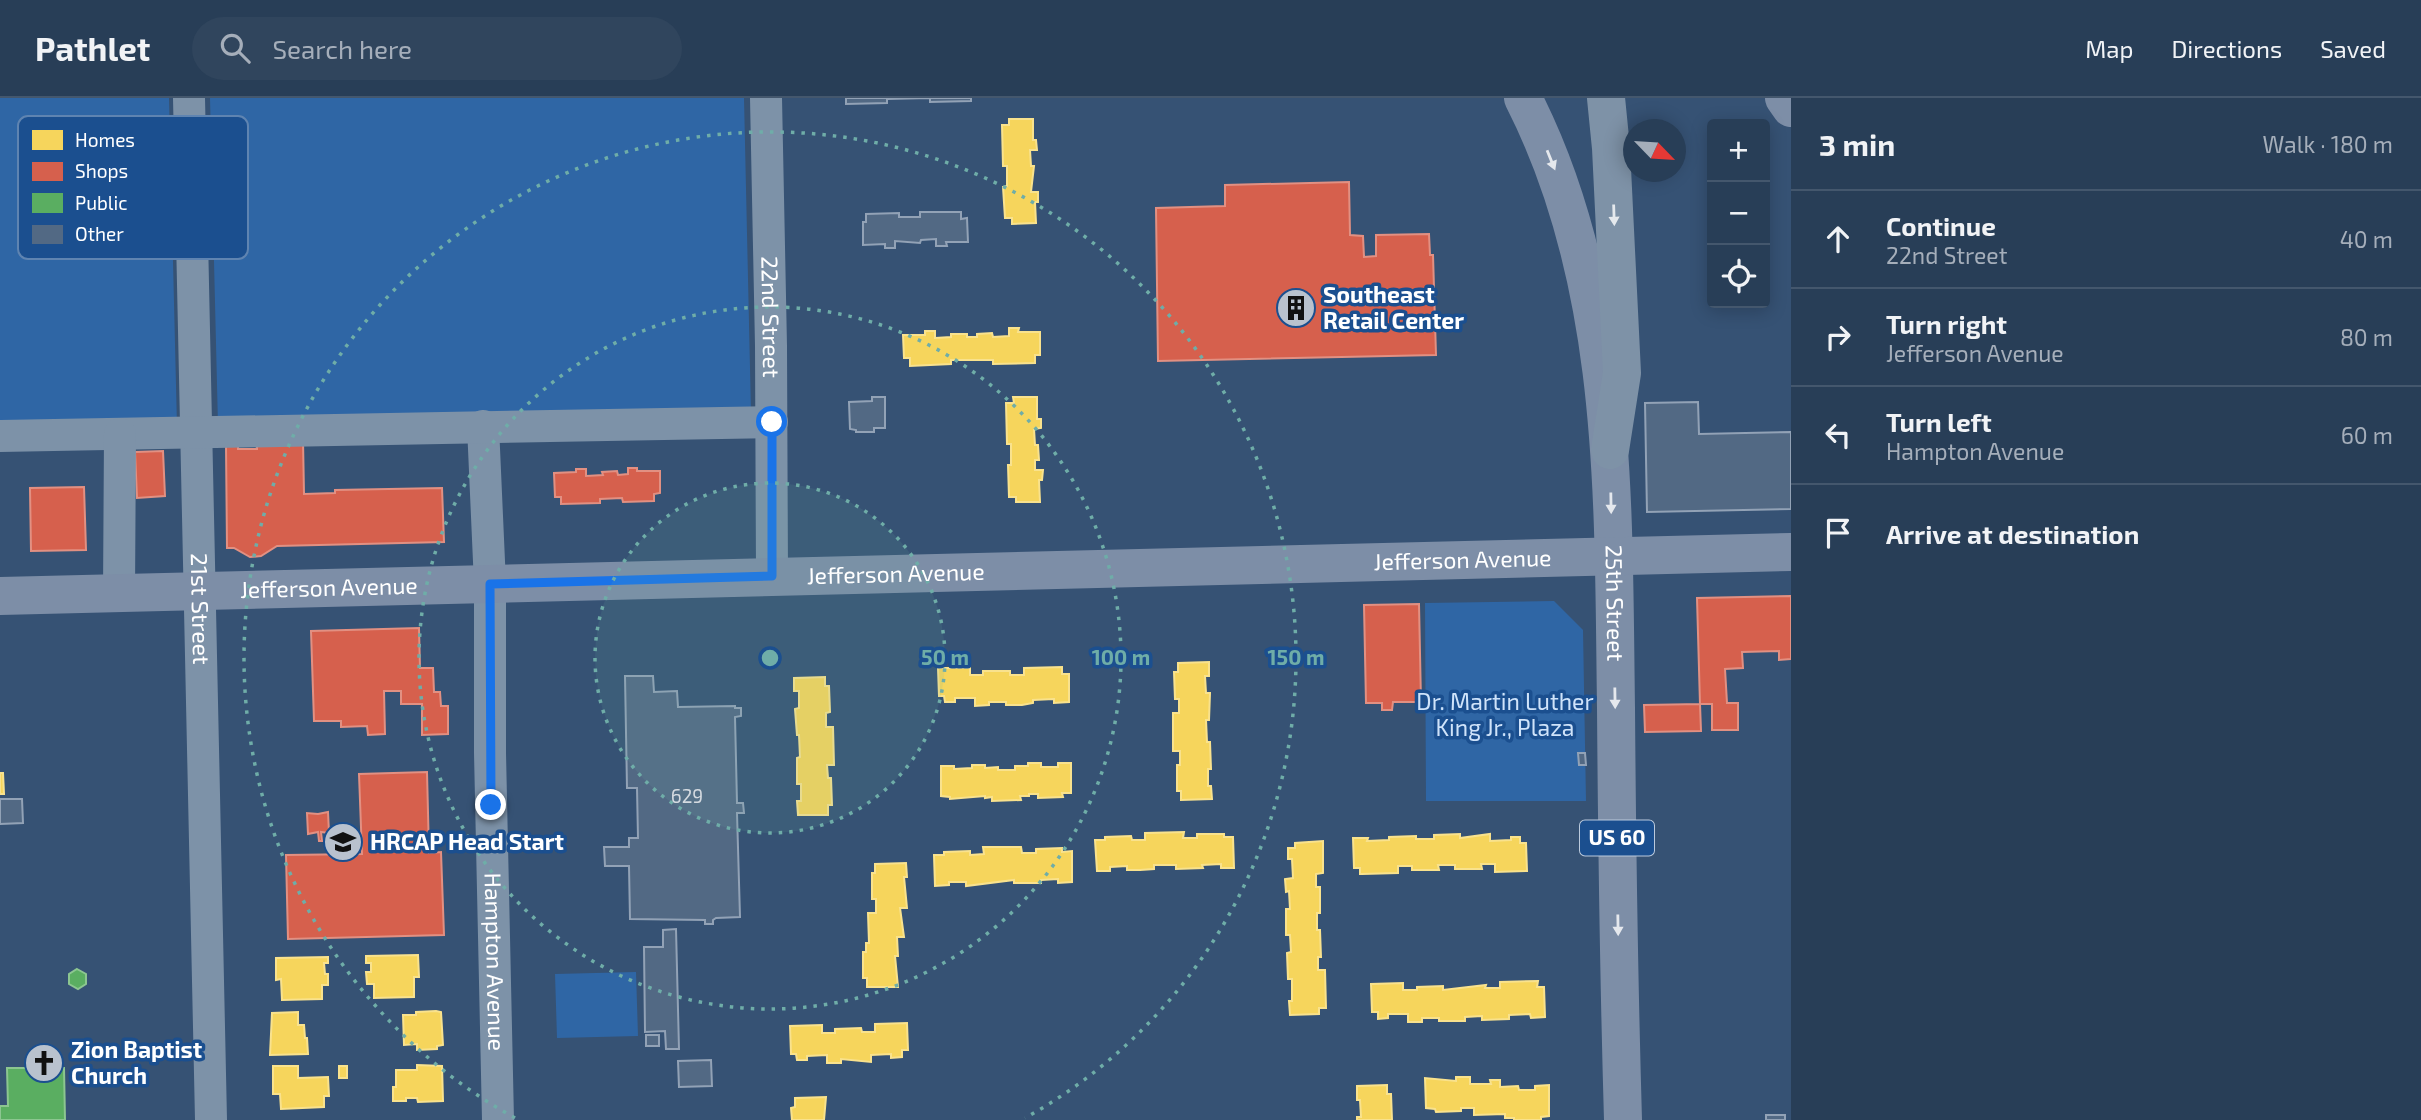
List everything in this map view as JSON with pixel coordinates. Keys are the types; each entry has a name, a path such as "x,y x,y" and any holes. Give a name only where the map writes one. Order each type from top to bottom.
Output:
{"highway":[{"path":"1606,98 1622,373 1610,450"}],"main road":[{"name":"25th Street","path":"1523,98 1553,163 1578,245 1594,324 1610,450 1623,1120"},
{"path":"1784,98 1791,108"},
{"name":"Jefferson Avenue","path":"0,596 1791,552"}],"street":[{"name":"21st Street","path":"188,98 188,116"},
{"name":"22nd Street","path":"766,98 772,576"},
{"name":"21st Street","path":"192,259 211,1120"},
{"path":"0,436 772,422"},
{"name":"Hampton Avenue","path":"483,426 490,584 490,753 498,1120"},
{"path":"119,594 120,434"}],"green space":[{"path":"0,98 169,98 169,116 18,116 18,259 173,259 177,426 0,432"},
{"path":"210,98 744,98 751,413 218,425 214,259 248,259 248,116 210,116"},
{"name":"Dr. Martin Luther King Jr., Plaza","path":"1554,601 1583,630 1586,801 1426,801 1425,603"},
{"path":"636,972 638,1036 557,1038 555,974"}],"building: Homes":[{"path":"1009,119 1033,119 1033,140 1036,140 1037,150 1030,150 1031,166 1034,166 1031,192 1038,192 1038,202 1035,202 1036,223 1012,224 1012,218 1005,218 1003,187 1007,186 1007,166 1003,166 1002,125 1009,125"},
{"path":"1009,328 1019,328 1018,332 1040,332 1040,355 1035,355 1035,363 993,364 993,360 951,360 951,364 910,366 910,358 904,358 903,335 925,335 925,331 935,331 935,338 951,337 951,334 967,334 967,337 992,333 993,337 1009,336"},
{"path":"1013,397 1037,397 1037,419 1041,419 1041,428 1034,429 1039,460 1035,460 1035,470 1043,470 1042,480 1039,480 1040,502 1016,502 1016,497 1009,497 1008,465 1011,465 1011,444 1007,444 1006,403 1014,403"},
{"path":"1209,662 1209,676 1205,676 1206,693 1210,693 1209,720 1206,720 1211,769 1208,769 1208,786 1211,786 1212,799 1181,800 1181,791 1177,791 1180,751 1173,751 1173,713 1179,713 1179,699 1175,699 1174,672 1178,672 1178,663"},
{"path":"1062,667 1062,674 1069,674 1069,702 1054,703 1054,699 1033,700 1033,703 1022,705 989,702 989,705 975,706 975,698 955,698 955,702 945,702 944,696 939,696 938,668 970,668 970,675 983,675 983,671 1010,671 1010,675 1024,675 1024,668"},
{"path":"825,677 825,686 829,686 830,712 826,713 826,727 833,727 834,765 827,765 828,778 831,778 832,805 828,805 828,815 798,815 797,801 801,801 801,784 797,784 797,758 800,757 795,709 799,708 799,691 794,691 794,678"},
{"path":"1028,763 1041,763 1041,767 1058,767 1058,763 1071,763 1071,793 1062,793 1063,797 1038,798 1038,794 1029,794 1020,796 1021,800 992,801 992,797 985,796 950,799 941,796 941,766 954,766 954,769 985,765 985,768 1015,770 1015,766 1028,766"},
{"path":"0,773 3,773 4,794 0,794"},
{"path":"1184,832 1183,838 1197,838 1197,834 1224,834 1224,837 1233,837 1234,868 1221,868 1221,864 1176,869 1176,865 1154,865 1154,869 1127,870 1127,866 1110,867 1110,871 1097,871 1095,840 1131,836 1132,840 1145,840 1145,833"},
{"path":"1460,834 1460,838 1490,834 1490,841 1520,837 1520,843 1526,843 1527,871 1495,872 1495,864 1481,864 1482,869 1455,869 1455,865 1438,865 1439,870 1412,870 1412,866 1398,866 1398,873 1360,874 1360,868 1354,868 1353,838 1368,838 1367,841 1416,836 1416,839 1434,839 1434,835"},
{"path":"1323,841 1323,873 1316,874 1316,887 1320,887 1317,930 1320,930 1321,957 1318,957 1318,970 1325,970 1326,1008 1319,1008 1319,1014 1290,1015 1292,979 1288,979 1287,953 1291,952 1290,935 1286,935 1286,909 1290,909 1285,879 1293,878 1292,859 1288,859 1288,848 1295,848 1295,843"},
{"path":"983,847 1021,847 1022,853 1036,853 1036,849 1062,848 1062,852 1072,851 1072,882 1058,883 1058,879 1041,880 1041,883 1014,883 1014,880 966,886 966,882 949,882 949,885 935,886 934,855 970,851 970,855 984,854"},
{"path":"906,863 907,877 904,877 907,908 900,908 904,937 897,937 898,956 895,956 898,987 867,987 867,978 863,978 863,952 866,952 866,943 869,943 868,913 876,913 876,899 872,899 872,873 875,873 875,864"},
{"path":"418,955 419,977 414,977 414,997 374,998 374,984 367,984 366,972 371,972 371,963 366,963 366,956"},
{"path":"328,957 328,963 324,963 328,985 322,985 322,999 282,1000 281,979 276,980 276,958"},
{"path":"1538,981 1537,987 1544,987 1545,1017 1531,1018 1530,1014 1509,1015 1509,1019 1482,1020 1482,1016 1465,1017 1465,1021 1422,1018 1422,1022 1408,1022 1408,1014 1388,1014 1388,1018 1378,1019 1378,1012 1372,1012 1371,984 1403,983 1403,990 1443,986 1443,990 1486,985 1485,988 1500,988 1500,982"},
{"path":"298,1012 298,1025 304,1025 308,1054 270,1055 272,1013"},
{"path":"441,1012 443,1045 437,1046 437,1049 417,1050 417,1044 404,1045 403,1015"},
{"path":"907,1023 908,1050 902,1050 902,1057 891,1058 891,1054 871,1055 871,1062 841,1059 841,1063 827,1063 827,1055 807,1056 807,1060 797,1060 796,1054 791,1054 790,1026 822,1025 822,1033 835,1033 835,1029 861,1028 862,1032 875,1032 875,1024"},
{"path":"417,1065 442,1066 443,1101 418,1102 417,1098 406,1098 406,1101 393,1101 396,1070 417,1070"},
{"path":"273,1066 298,1066 298,1078 328,1077 329,1096 324,1096 324,1107 281,1109 280,1094 273,1094"},
{"path":"339,1066 347,1066 347,1078 339,1078"},
{"path":"1456,1077 1470,1077 1470,1084 1491,1084 1490,1080 1500,1080 1500,1087 1518,1086 1519,1090 1535,1090 1535,1086 1549,1085 1549,1116 1541,1117 1541,1120 1514,1120 1505,1118 1505,1114 1474,1115 1474,1108 1436,1112 1435,1109 1426,1108 1425,1078 1456,1081"},
{"path":"1387,1085 1387,1094 1391,1094 1392,1120 1357,1120 1357,1117 1361,1117 1357,1086"},
{"path":"826,1097 824,1120 792,1120 791,1108 795,1107 795,1098"}],"building: Shops":[{"name":"Southeast Retail Center","path":"1349,182 1350,235 1363,236 1364,257 1376,256 1376,235 1429,234 1430,255 1433,255 1436,355 1158,361 1156,208 1225,206 1225,185"},
{"path":"303,440 304,494 335,493 335,490 442,488 444,542 277,546 261,556 250,557 234,548 227,548 226,445 238,445 238,449 257,449 257,441"},
{"path":"163,451 165,496 137,498 135,452"},
{"path":"628,468 637,468 637,471 660,471 660,493 654,494 654,501 623,502 622,498 600,499 600,503 561,504 561,497 555,497 554,473 586,469 586,476 617,471 618,475 628,474"},
{"path":"84,487 86,550 31,551 30,488"},
{"path":"1791,596 1791,659 1779,660 1779,651 1742,652 1743,668 1725,669 1727,703 1738,703 1738,730 1712,730 1712,704 1700,704 1697,598"},
{"path":"1419,604 1421,702 1393,702 1392,710 1382,710 1382,703 1366,703 1364,605"},
{"path":"419,628 420,668 433,668 434,692 440,692 441,706 448,706 448,734 422,735 422,704 401,704 401,691 384,691 385,734 368,735 367,726 341,727 341,721 314,721 311,631"},
{"path":"1700,704 1701,731 1645,732 1644,705"},
{"path":"427,772 429,853 441,852 444,935 288,939 286,855 362,854 359,774"},
{"path":"328,812 329,833 321,832 322,841 319,841 318,832 308,834 307,813"}],"building: Public":[{"path":"77,969 86,974 86,984 78,989 69,984 69,974"},
{"path":"7,1068 64,1068 65,1120 0,1120 0,1106 8,1106"}],"building: Other":[{"path":"846,98 930,98 846,104"},
{"path":"930,98 971,98 971,101 930,102"},
{"path":"920,212 961,212 961,219 967,218 968,242 946,242 947,246 936,246 936,239 921,240 920,243 895,241 895,248 885,248 885,244 863,245 863,222 866,222 866,214 899,213 899,217 920,217"},
{"path":"872,397 885,397 885,428 874,428 874,432 856,432 850,429 849,402 872,401"},
{"path":"1698,402 1699,434 1791,432 1791,509 1647,512 1645,403"},
{"path":"625,676 653,676 654,692 677,691 678,707 741,708 741,716 735,717 737,803 743,803 744,813 737,813 740,917 716,918 713,924 705,924 705,920 630,919 629,866 605,866 604,847 629,847 629,838 638,838 637,788 627,788"},
{"path":"1578,753 1585,753 1586,765 1579,765"},
{"path":"0,799 22,799 23,823 0,824"},
{"path":"676,929 679,1049 666,1049 665,1031 645,1032 644,947 663,947 663,930"},
{"path":"646,1035 659,1035 659,1046 646,1046"},
{"path":"711,1060 712,1086 679,1087 678,1061"},
{"path":"1766,1115 1785,1115 1785,1120 1766,1120"}],"place":[{"name":"Southeast Retail Center","path":"1296,308"},
{"name":"HRCAP Head Start","path":"343,842"},
{"name":"Zion Baptist Church","path":"44,1063"}],"route":[{"path":"491,805 490,584 772,576 772,422"}]}
